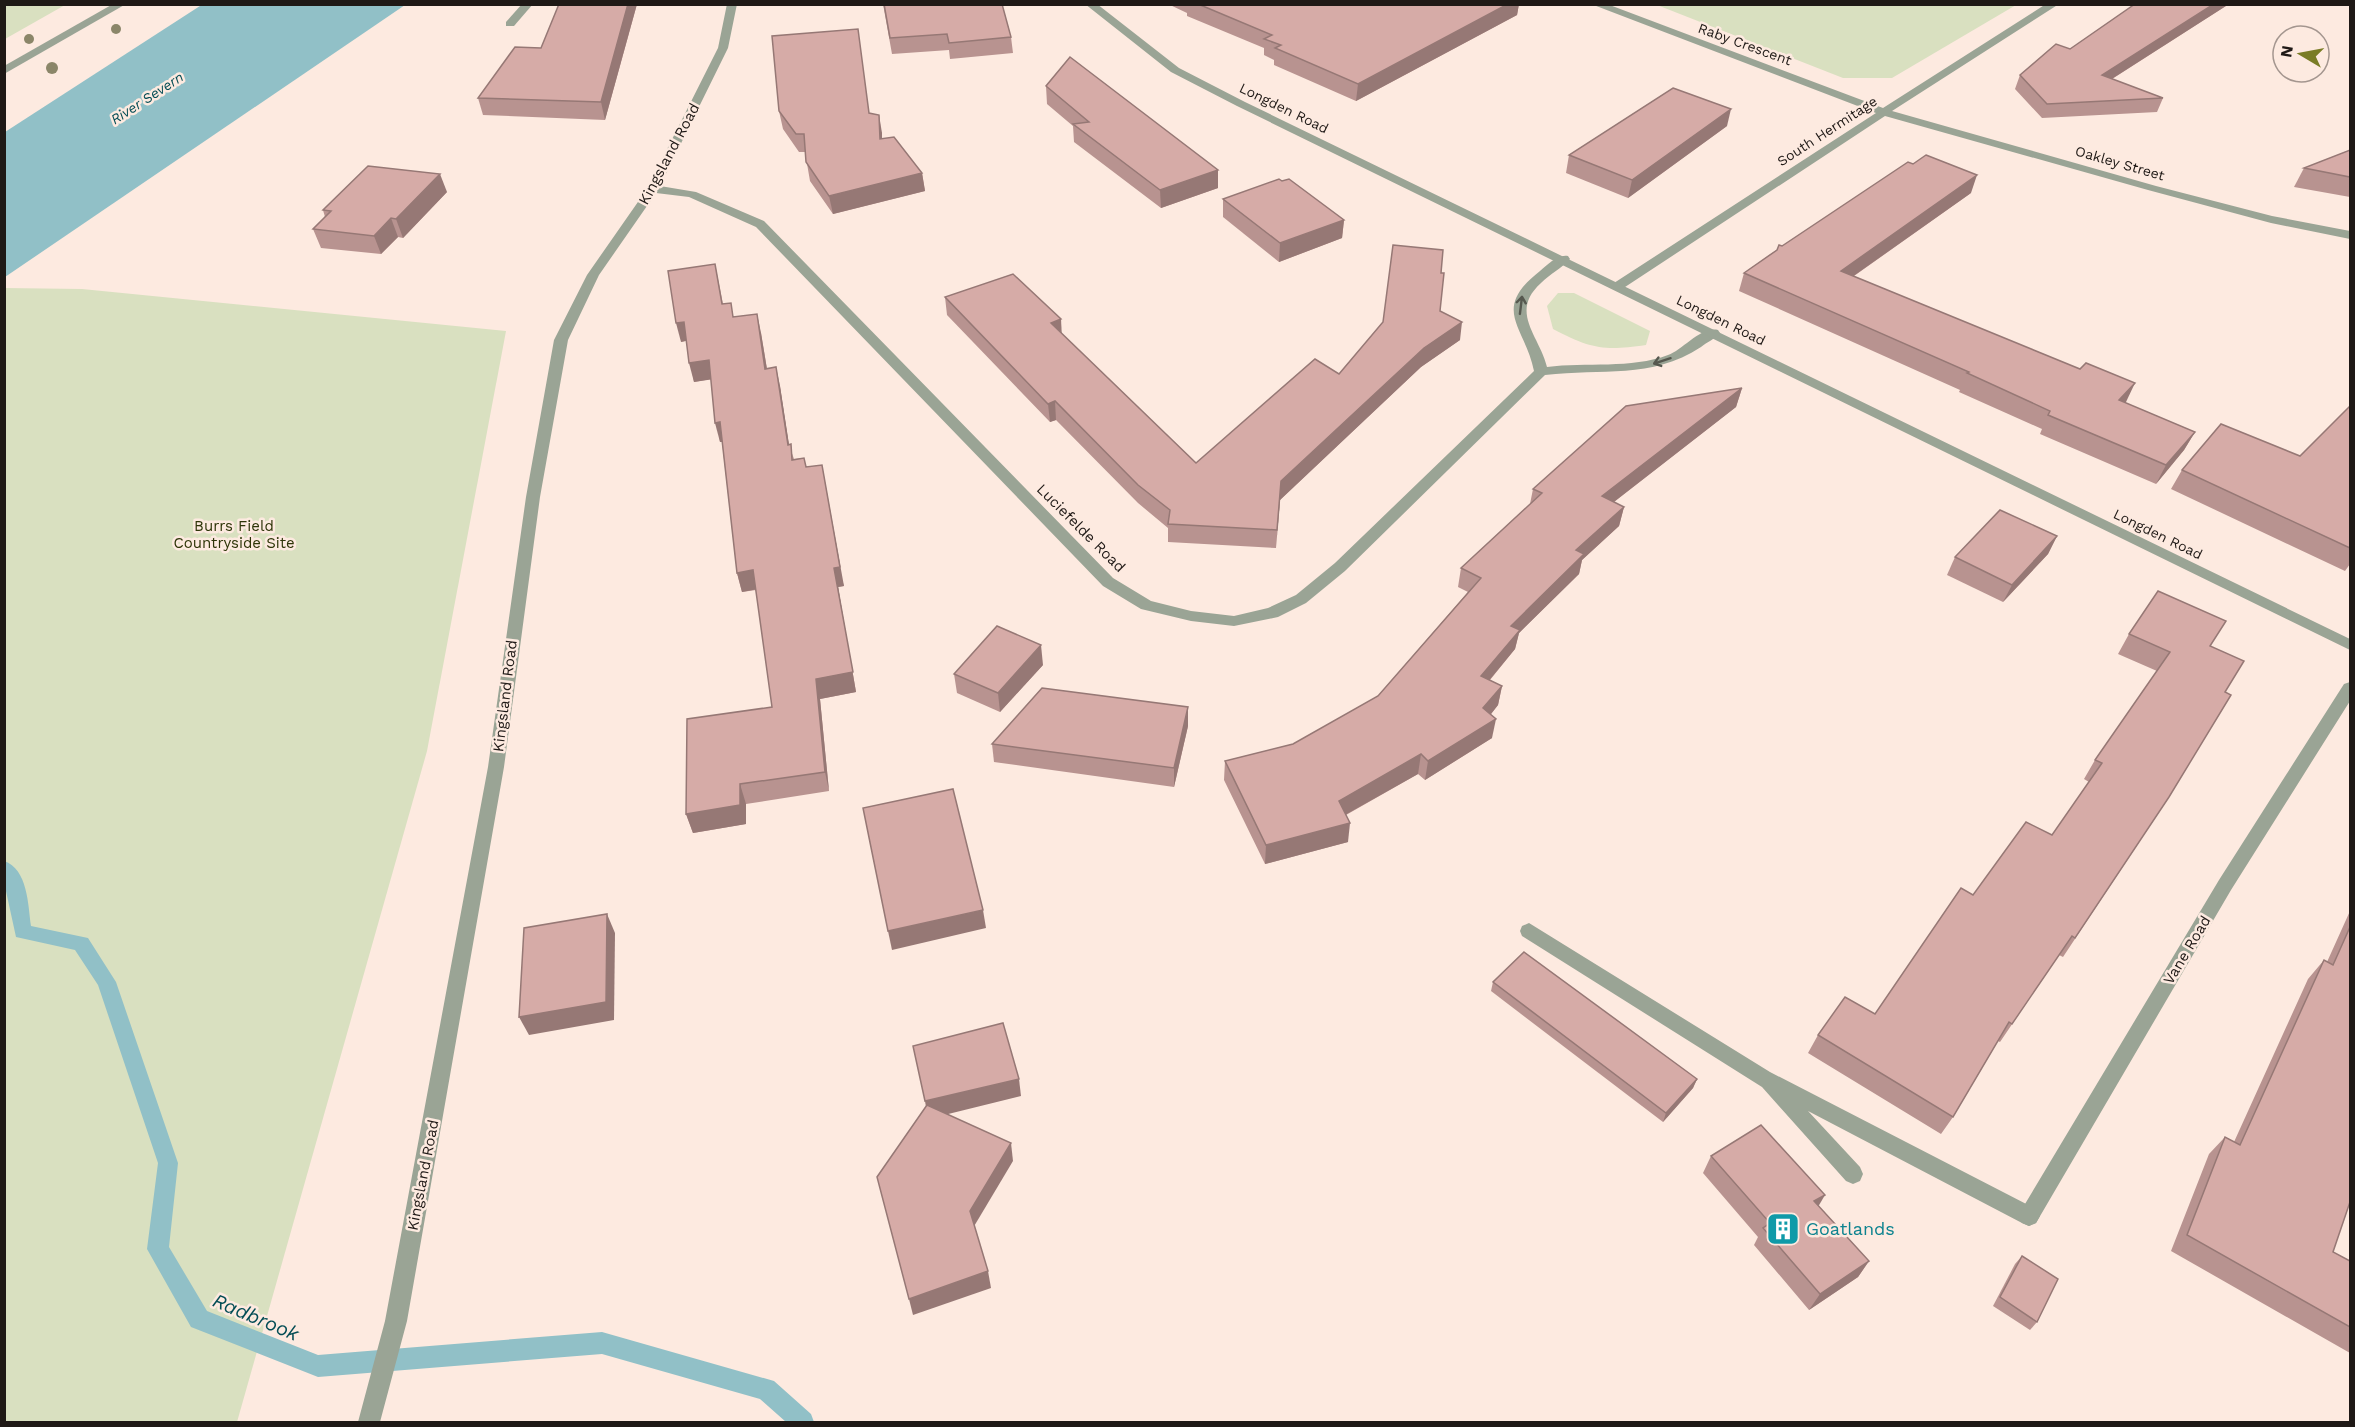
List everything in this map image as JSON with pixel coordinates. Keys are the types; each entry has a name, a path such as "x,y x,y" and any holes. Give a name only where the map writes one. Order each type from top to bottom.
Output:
{"street":[{"path":"4,71 121,4"},
{"path":"510,24 528,4"},
{"name":"Kingsland Road","path":"370,1420 396,1321 496,767 533,497 561,340 593,275 653,189 723,48 732,4"},
{"name":"Longden Road","path":"1090,4 1175,70 2350,645"},
{"name":"Raby Crescent","path":"1596,4 1884,112"},
{"name":"South Hermitage","path":"1618,286 2054,4"},
{"name":"Oakley Street","path":"1884,112 2152,188 2282,221 2350,235"},
{"name":"Luciefelde Road","path":"653,189 692,194 760,224 1108,582 1146,605 1191,616 1234,621 1272,613 1301,599 1340,567 1541,372"},
{"path":"1564,259 1524,292 1518,308 1523,327 1537,347 1541,372 1579,367 1647,366 1676,357 1713,333"},
{"name":"Vane Road","path":"1763,1078 2029,1216 2225,885 2350,688"},
{"path":"1529,931 1763,1078 1853,1174"}],"green space":[{"path":"5,4 65,4 65,5 5,39"},
{"path":"1657,5 2016,5 1892,78 1843,78"},
{"name":"Burrs Field Countryside Site","path":"5,288 82,289 506,331 427,751 237,1422 5,1422"},
{"path":"1558,293 1574,293 1650,331 1646,345 1619,348 1598,347 1578,341 1553,329 1547,306"}],"water":[{"name":"River Severn","path":"203,4 405,5 5,277 5,132"}],"building":[{"path":"559,4 628,4 601,102 478,98 515,47 541,48"},
{"path":"884,4 1002,4 1011,37 949,43 947,34 890,38"},
{"path":"1198,4 1508,4 1358,84 1275,48 1281,45 1264,39 1272,35"},
{"path":"2135,4 2214,4 2102,75 2163,98 2047,104 2020,75 2056,44 2070,49"},
{"path":"858,29 869,113 879,115 880,139 894,137 922,173 829,196 806,162 804,134 796,134 779,111 772,36"},
{"path":"1070,57 1218,170 1160,190 1073,124 1089,122 1046,86"},
{"path":"1673,88 1731,109 1632,180 1569,155"},
{"path":"2350,150 2350,177 2304,168"},
{"path":"1926,155 1977,175 1841,271 2080,369 2086,363 2135,383 2119,400 2195,432 2166,465 2048,415 2050,411 1967,373 1969,372 1744,273 1777,250 1779,245 1782,246 1908,162 1913,164"},
{"path":"368,166 440,174 396,219 391,218 374,236 313,229 331,211 323,210"},
{"path":"1279,179 1282,181 1289,179 1344,220 1280,243 1223,199"},
{"path":"1393,245 1443,250 1441,273 1444,273 1440,311 1462,322 1424,348 1281,481 1277,530 1168,524 1170,510 1138,485 1055,401 1048,404 945,297 1013,274 1061,319 1051,323 1196,463 1315,359 1339,374 1383,322"},
{"path":"715,264 722,304 731,303 733,317 757,314 765,369 776,367 792,460 804,458 806,467 822,465 840,567 834,568 853,672 816,679 825,772 740,784 740,805 686,814 687,719 772,707 753,570 737,573 720,422 715,423 709,360 689,363 684,322 676,323 668,271"},
{"path":"1742,388 1602,496 1624,507 1576,550 1584,554 1511,626 1520,630 1481,676 1502,686 1483,708 1496,719 1428,761 1421,754 1339,801 1350,823 1266,845 1225,761 1293,744 1378,696 1481,578 1461,568 1542,493 1533,489 1626,406"},
{"path":"2350,406 2350,548 2182,470 2221,424 2300,456"},
{"path":"2000,510 2057,536 2012,585 1955,557"},
{"path":"2158,591 2226,621 2210,646 2244,661 2225,692 2231,695 2169,797 2075,938 2072,936 2012,1024 2009,1022 1953,1117 1818,1035 1845,997 1875,1014 1961,888 1973,895 2026,822 2052,835 2102,763 2095,760 2170,652 2129,634"},
{"path":"997,626 1041,645 998,693 954,674"},
{"path":"1042,688 1188,707 1174,768 992,744"},
{"path":"953,789 983,910 888,931 863,808"},
{"path":"607,914 606,1002 519,1017 524,928"},
{"path":"2350,927 2350,1202 2333,1252 2350,1261 2350,1327 2187,1235 2225,1137 2240,1145 2324,960 2333,965"},
{"path":"1524,952 1697,1079 1666,1113 1493,982"},
{"path":"1003,1023 1019,1079 925,1101 913,1046"},
{"path":"927,1105 1011,1143 970,1211 988,1271 909,1299 877,1177"},
{"name":"Goatlands","path":"1761,1125 1825,1195 1814,1201 1869,1261 1820,1294 1763,1228 1770,1223 1711,1156"},
{"path":"2022,1256 2058,1279 2037,1322 2000,1297"}],"waterway":[{"name":"Radbrook","path":"4,868 15,882 23,932 81,943 107,982 168,1163 158,1249 199,1319 318,1366 602,1343 766,1389 803,1422"}],"place":[{"name":"Goatlands","path":"1783,1229"}]}
